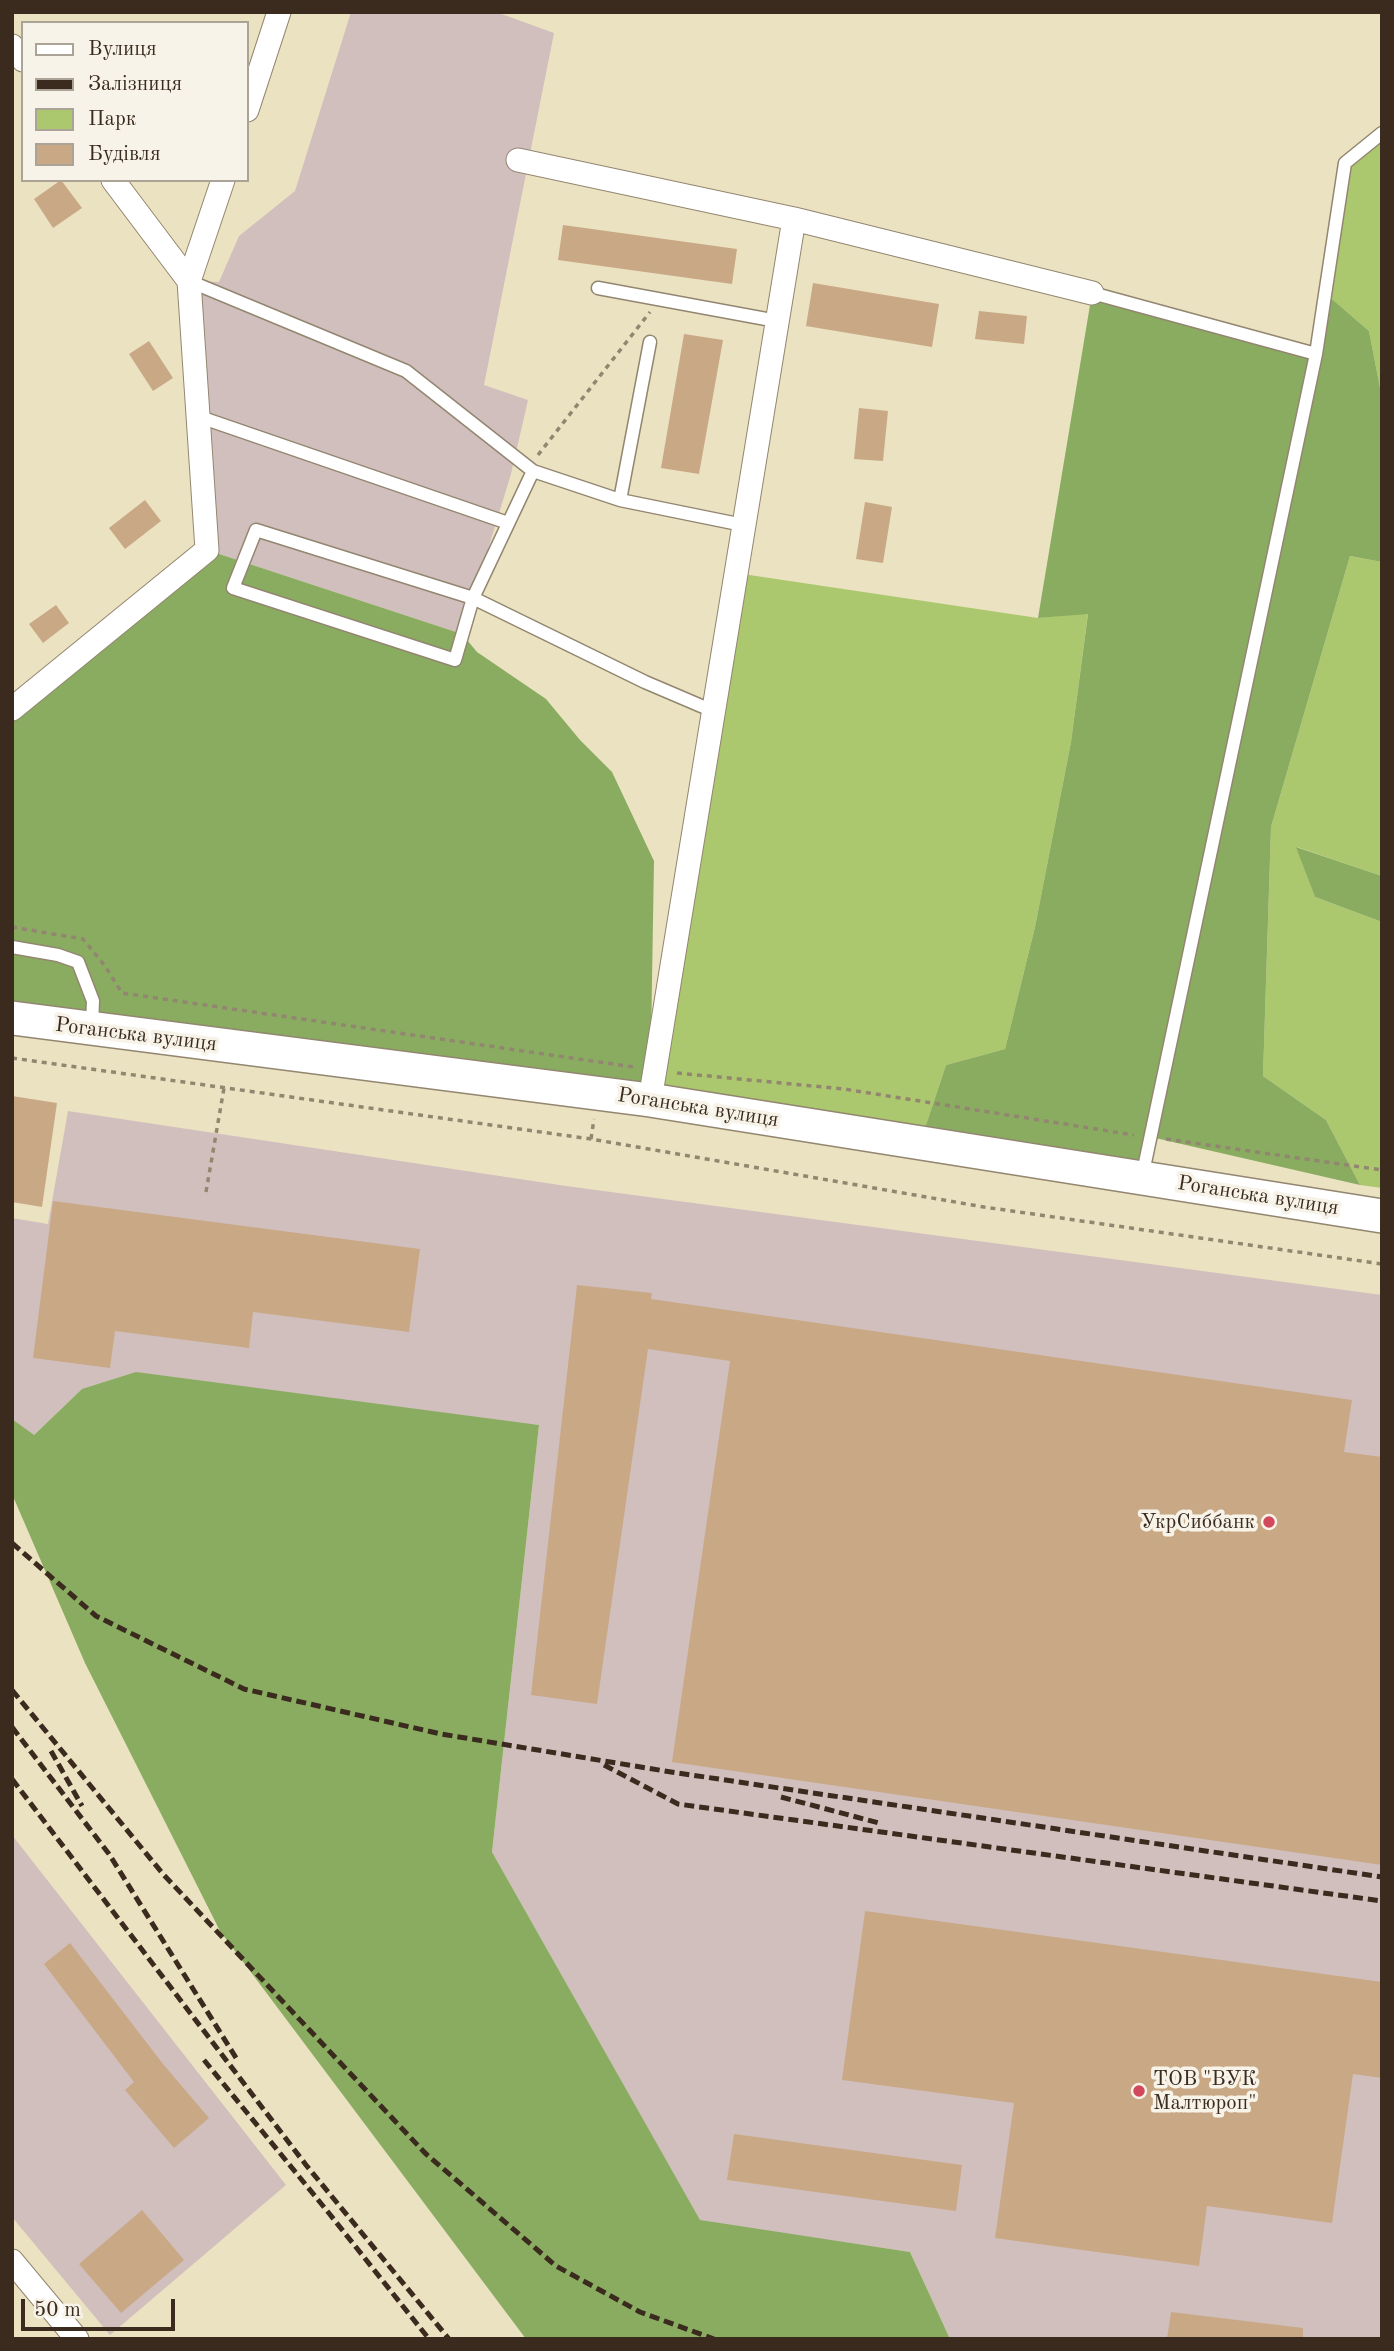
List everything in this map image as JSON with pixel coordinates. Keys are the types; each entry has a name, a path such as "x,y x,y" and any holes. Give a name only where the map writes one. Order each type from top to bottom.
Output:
{"main road":[{"name":"Роганська вулиця","path":"12,1018 92,1029 652,1085 1142,1178 1382,1216"}],"street":[{"path":"248,107 279,12"},
{"path":"518,160 794,219 1092,293"},
{"path":"115,182 189,281"},
{"path":"14,703 206,550 189,281 222,182"},
{"path":"652,1085 794,219"},
{"path":"12,2261 77,2339"}],"lane":[{"path":"1142,1178 1316,354 1345,163 1382,133"},
{"path":"189,281 406,371 531,470 620,500 743,526"},
{"path":"598,288 777,321"},
{"path":"1092,293 1316,354"},
{"path":"620,500 650,342"},
{"path":"197,416 508,523"},
{"path":"531,470 473,598 455,660 233,588 256,530 473,598 645,682 713,711"},
{"path":"12,947 58,955 78,962 93,1001 92,1029"}],"path":[{"path":"531,470 660,300"},
{"path":"12,927 83,939 122,993 652,1085 844,1089 1382,1170"},
{"path":"12,1058 591,1139 984,1207 1382,1264"},
{"path":"206,1192 224,1088"}],"shaded area":[{"path":"351,12 496,12 554,33 484,385 528,400 511,474 462,634 207,550 189,281 219,282 239,236 295,191"},
{"path":"68,1111 566,1186 1382,1295 1382,2339 950,2339 910,2252 700,2221 492,1852 539,1425 82,1389 33,1436 12,1419 12,1218 48,1224"},
{"path":"12,1835 286,2185 110,2335 12,2217"}],"green space":[{"path":"1382,133 1382,398 1369,331 1325,293 1345,163"},
{"path":"1092,293 1315,354 1325,293 1369,331 1382,398 1382,562 1350,556 1271,827 1263,1076 1326,1120 1360,1185 1151,1137 1142,1178 920,1143 946,1065 1005,1049 1035,927 1071,742 1088,614 1038,618"},
{"path":"207,550 462,634 477,652 546,699 580,740 612,772 654,861 650,1100 17,1019 12,1037 12,709"},
{"path":"1350,556 1382,562 1382,876 1297,847 1315,897 1382,922 1382,1188 1360,1185 1326,1120 1263,1076 1271,827"},
{"path":"736,573 1038,618 1088,613 1071,742 1035,927 1005,1049 946,1065 920,1143 650,1100"},
{"path":"1296,847 1382,876 1382,922 1315,897"},
{"path":"136,1372 539,1425 492,1852 700,2220 910,2252 950,2339 526,2339 220,1931 85,1663 12,1494 12,1419 34,1435 82,1389"}],"building":[{"path":"58,182 62,182 82,208 53,228 34,199"},
{"path":"563,225 737,249 732,284 558,260"},
{"path":"813,283 939,304 932,347 806,326"},
{"path":"979,311 1027,316 1024,344 975,339"},
{"path":"684,334 723,340 699,474 661,468"},
{"path":"149,341 173,378 153,391 129,354"},
{"path":"859,408 888,411 883,461 854,459"},
{"path":"145,500 161,521 125,549 109,528"},
{"path":"865,502 892,507 883,563 856,559"},
{"path":"56,605 69,623 43,643 29,624"},
{"path":"12,1096 57,1103 42,1207 12,1202"},
{"path":"53,1201 420,1249 409,1332 253,1312 249,1348 115,1331 110,1368 33,1358"},
{"path":"577,1285 652,1293 651,1299 1352,1400 1344,1452 1382,1457 1382,1865 672,1762 730,1361 648,1349 597,1704 531,1695"},
{"name":"ТОВ \"ВУК Малтюроп\"","path":"865,1911 1382,1982 1382,2078 1353,2074 1332,2223 1207,2206 1199,2266 995,2238 1014,2103 842,2080"},
{"path":"70,1943 163,2064 209,2118 174,2148 125,2090 134,2082 44,1964"},
{"path":"734,2134 962,2165 956,2211 727,2180"},
{"path":"142,2210 184,2260 121,2313 79,2264"},
{"path":"1171,2312 1303,2328 1303,2339 1167,2339"}],"railway":[{"path":"12,1543 96,1616 244,1689 441,1734 671,1772 1382,1877"},
{"path":"12,1690 163,1874 425,2153 556,2266 640,2312 714,2339"},
{"path":"12,1727 109,1854 238,2061"},
{"path":"51,1751 82,1806"},
{"path":"604,1765 678,1804 1382,1901"},
{"path":"12,1779 306,2165 449,2339"},
{"path":"781,1797 879,1823"},
{"path":"204,2060 429,2339"}],"place":[{"name":"УкрСиббанк","path":"1269,1522"},
{"name":"ТОВ \"ВУК Малтюроп\"","path":"1139,2091"}]}
